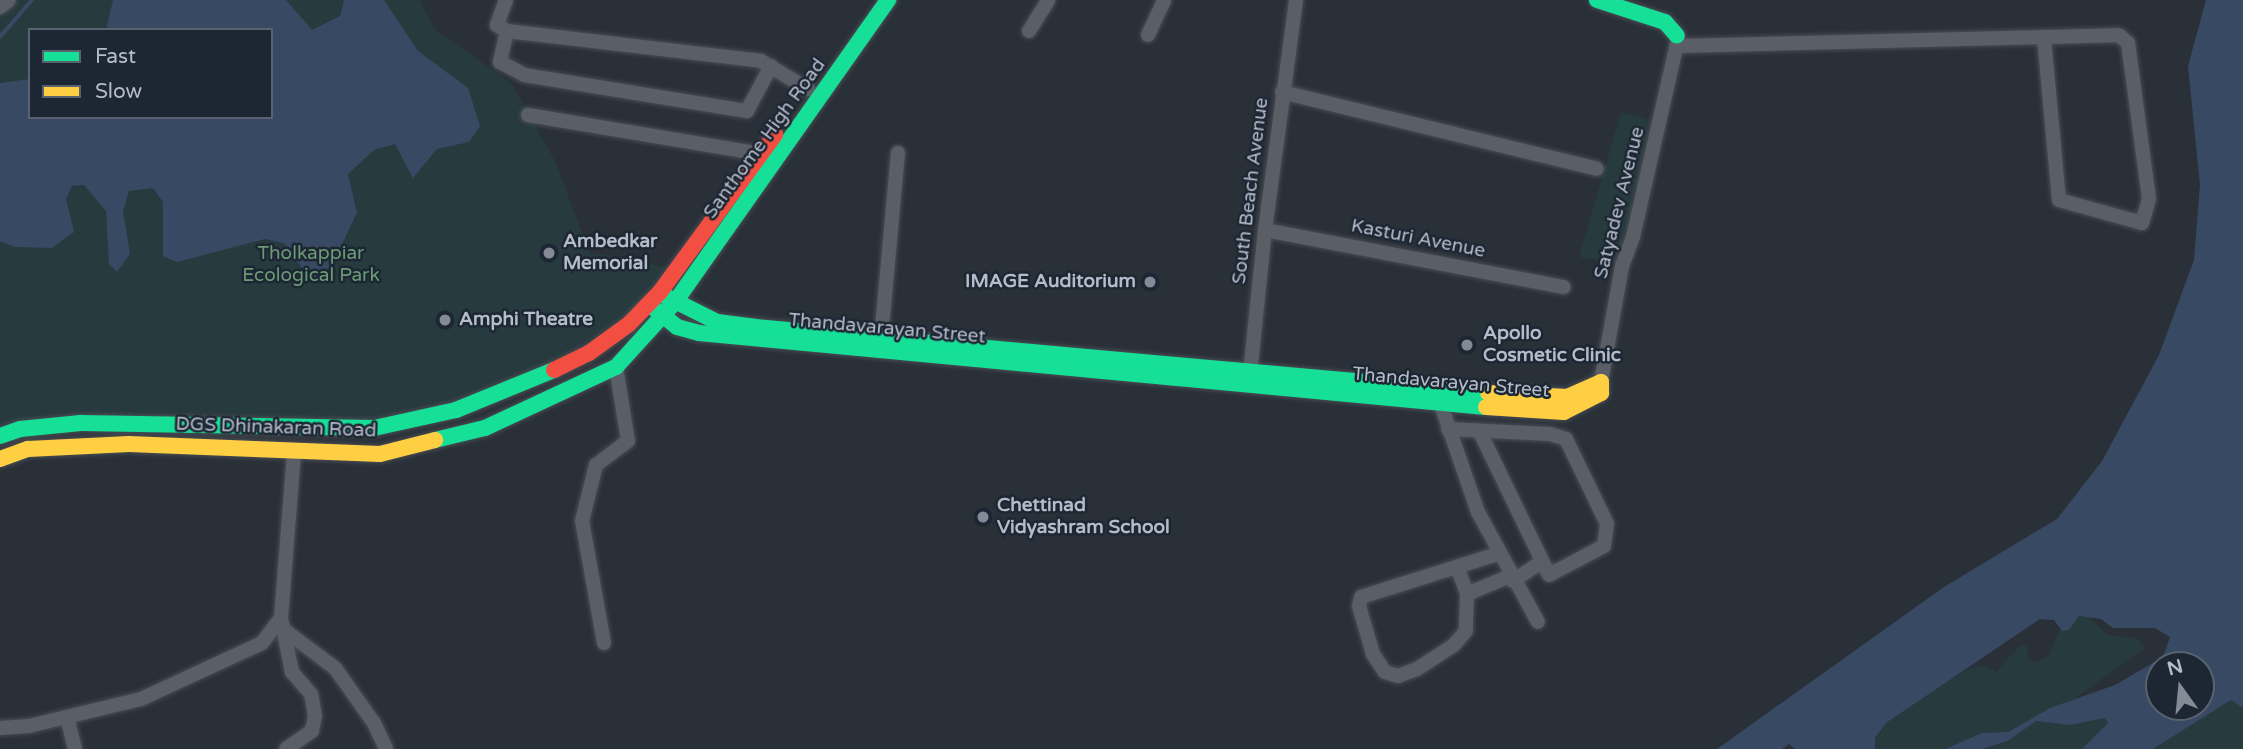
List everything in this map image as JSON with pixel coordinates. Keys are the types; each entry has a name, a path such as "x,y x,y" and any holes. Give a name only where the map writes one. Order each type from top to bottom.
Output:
{"main road":[{"name":"Santhome High Road","path":"654,298 761,155 870,0"},
{"name":"Santhome High Road","path":"675,302 888,0"},
{"path":"1607,2 1665,22 1678,41"},
{"name":"Thandavarayan Street","path":"654,298 675,302 717,322 1028,358"},
{"name":"Thandavarayan Street","path":"654,298 664,317 677,327 699,333 1028,358 1439,397 1564,412 1601,393 1601,382 1568,397 1439,397"},
{"name":"DGS Dhinakaran Road","path":"0,436 20,429 81,423 374,428 456,410 518,387 589,353 654,298"},
{"name":"DGS Dhinakaran Road","path":"0,458 28,449 129,444 294,453 380,454 443,440 550,401 616,367 675,302"}],"street":[{"path":"0,7 9,0"},
{"path":"506,0 497,14 497,25 507,31 771,66 807,89"},
{"path":"1029,31 1048,0"},
{"path":"1148,36 1164,0"},
{"name":"South Beach Avenue","path":"1253,379 1265,229 1296,0"},
{"path":"507,31 500,62 524,75 747,111 771,66"},
{"path":"1678,41 2117,35 2126,40 2149,200 2141,223 2059,200 2044,37"},
{"name":"Satyadev Avenue","path":"1601,382 1622,266 1678,41"},
{"path":"1282,92 1597,169"},
{"path":"528,116 761,155"},
{"path":"881,339 898,153"},
{"name":"Kasturi Avenue","path":"1265,229 1563,287"},
{"path":"604,643 582,521 596,465 628,441 616,367"},
{"path":"1439,397 1448,429 1497,554 1538,622"},
{"path":"1480,432 1541,562 1552,576 1604,546 1609,538 1607,524 1566,439 1564,412"},
{"path":"1448,429 1550,434 1566,439"},
{"path":"286,749 312,731 315,716 311,694 292,673 282,624 294,453"},
{"path":"1458,569 1467,594 1466,631 1454,645 1418,669 1398,676 1385,672 1373,654 1359,606 1361,597 1458,569 1497,554"},
{"path":"1467,594 1511,578 1541,562"},
{"path":"0,728 66,717 141,699 262,643 282,624"},
{"path":"282,624 335,668 374,723 386,749"},
{"path":"66,717 75,749"}],"green space":[{"name":"Tholkappiar Ecological Park","path":"0,0 419,0 435,29 511,83 555,161 589,252 669,268 628,314 574,350 522,379 449,405 368,419 0,427"},
{"path":"1621,112 1657,122 1623,264 1579,257"},
{"path":"2079,616 2088,617 2108,635 2137,638 2145,648 2074,699 2008,732 1982,733 1945,749 1875,749 1875,738 1886,723 1939,686 1973,667 1984,665 1996,672 2020,645 2027,646 2027,659 2034,662 2049,656 2059,630"},
{"path":"2231,700 2243,708 2243,749 2153,749 2198,721 2215,721 2215,710"},
{"path":"2105,718 2108,723 2082,749 1982,749 2008,741 2036,721 2070,725"}],"water":[{"path":"113,0 286,0 312,30 340,16 344,0 384,0 418,51 468,88 480,126 469,142 437,149 413,178 395,144 374,150 348,174 357,213 323,283 311,280 284,243 265,239 177,262 163,256 163,202 153,188 129,191 123,211 130,254 117,272 109,264 106,211 84,185 72,186 66,199 74,232 52,248 15,247 0,241 0,83 28,79 28,119 273,119 273,28 106,28"},
{"path":"2206,0 2243,0 2243,708 2231,700 2215,710 2215,651 2165,651 2170,637 2155,628 2113,628 2101,619 2079,616 2069,630 2062,631 2054,620 2040,619 1886,723 1875,738 1875,749 1795,749 1789,744 1782,749 1717,749 1944,587 2057,519 2102,461 2159,355 2194,260 2200,185 2188,66"},
{"path":"2145,668 2145,721 2198,721 2153,749 2082,749 2108,723 2105,718 2070,725 2036,721 2008,741 1982,749 1945,749 1982,733 2008,732 2050,708 2115,685"}],"waterway":[{"path":"0,37 32,0"}],"traffic: fast":[{"path":"435,440 485,428 616,367 675,302 888,0"},
{"path":"1597,0 1665,22 1677,36"},
{"path":"661,294 717,322 755,327 1488,393"},
{"path":"650,305 677,327 699,333 1486,407"},
{"path":"0,436 20,429 81,423 374,428 456,410 554,370"}],"traffic: slow":[{"path":"1486,407 1564,412 1601,393 1601,382 1568,397 1488,393"},
{"path":"0,459 28,449 129,444 380,454 435,440"}],"traffic: jam":[{"path":"554,370 589,353 629,324 660,292 775,135"}],"place":[{"name":"Ambedkar Memorial","path":"549,253"},
{"name":"IMAGE Auditorium","path":"1150,282"},
{"name":"Amphi Theatre","path":"445,320"},
{"name":"Apollo Cosmetic Clinic","path":"1467,345"},
{"name":"Chettinad Vidyashram School","path":"983,517"}]}
